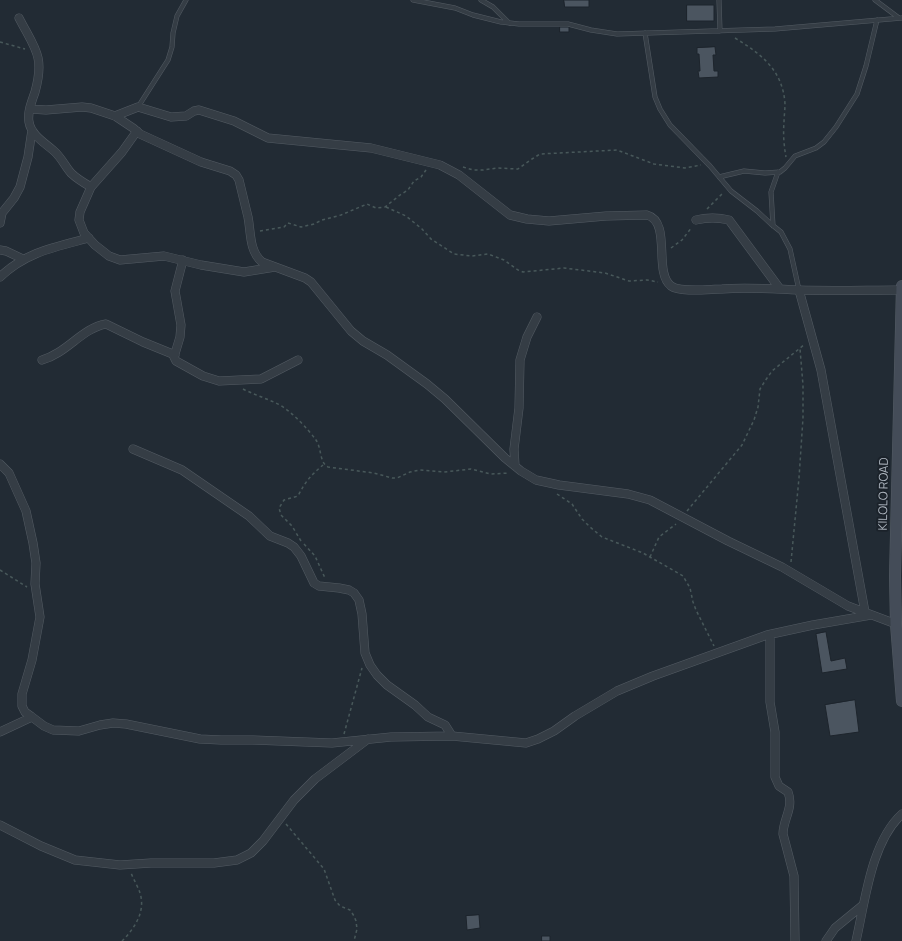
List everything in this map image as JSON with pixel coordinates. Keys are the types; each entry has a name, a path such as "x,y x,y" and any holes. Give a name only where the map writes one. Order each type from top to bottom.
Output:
{"main road":[{"name":"KILOLO ROAD","path":"902,286 895,568 896,624 902,701"}],"street":[{"path":"19,18 37,50 40,63 30,109 29,121 32,130 48,147 54,151 75,177 91,187"},
{"path":"115,116 138,107 171,117 186,116 199,110 234,121 268,138 371,148 440,165 459,175 510,215 527,219 549,221 606,216 652,216 657,224 661,241 664,276 672,286 681,289 733,288 800,290 902,290"},
{"path":"30,109 46,110 86,108 115,116 140,134 201,162 236,175 239,180 252,245 258,259 310,282 350,331 363,342 387,355 427,384 445,399 482,437 518,469 536,480 558,485 628,494 650,500 790,572 848,606 896,624"},
{"path":"0,223 2,213 14,198 20,187 28,157 32,130"},
{"path":"137,131 122,152 91,187 80,212 79,220 84,233 89,238 109,256 120,260 158,256 244,272 276,267"},
{"path":"696,220 708,217 720,217 729,220 780,289"},
{"path":"0,277 23,259 43,251 89,238"},
{"path":"0,250 6,251 23,259"},
{"path":"183,260 175,291 181,329 174,359 176,361 196,373 218,381 226,381 261,379 298,360"},
{"path":"800,290 813,337 828,403 868,613"},
{"path":"518,469 514,449 519,408 520,360 527,337 537,316"},
{"path":"42,360 55,356 93,328 106,324 143,342 175,355"},
{"path":"133,449 182,470 228,500 249,516 270,536 288,543 301,556 314,583 319,586 339,588 349,590 354,593 358,600 362,614 366,658 377,675 387,685 428,716 445,725 452,736"},
{"path":"0,464 9,474 26,511 36,563 35,584 40,610 40,623 32,660 22,694 22,706 25,712 32,718 53,730 79,731 100,724 113,723 207,739 342,742 391,737 452,736 526,743 554,731 617,691 653,676 770,635 868,613"},
{"path":"770,635 770,702 775,732 776,777 779,786 788,792 790,801 790,808 783,828 783,834 794,876 795,941"},
{"path":"0,732 32,718"},
{"path":"0,825 41,846 76,860 120,865 172,862 214,863 237,860 251,853 263,841 294,800 315,779 369,739"},
{"path":"856,941 863,905 875,859 888,832 902,814"},
{"path":"826,941 835,928 863,905"}],"lane":[{"path":"138,107 168,60 172,47 173,33 177,16 186,0"},
{"path":"413,0 446,5 491,20 529,24 561,23 609,34 775,29 901,18"},
{"path":"481,0 493,7 509,23"},
{"path":"718,0 722,31"},
{"path":"875,0 901,18"},
{"path":"719,177 744,171 766,173 783,171 798,154 816,148 824,142 836,127 857,94 866,66 877,20"},
{"path":"645,33 655,97 660,109 670,125 708,164 731,191 758,211 781,232 786,239 796,270 800,290"},
{"path":"773,226 771,192 778,172"}],"path":[{"path":"722,31 755,51 771,65 780,82 785,104 784,146 788,165"},
{"path":"0,42 27,50 37,50"},
{"path":"458,164 473,170 497,168 514,169 522,166 540,154 617,150 654,164 673,168 684,168 708,164"},
{"path":"386,207 408,190 415,180 421,177 430,163"},
{"path":"250,233 284,227 288,223 301,227 314,224 367,204 376,208 386,207 406,216 432,239 454,254 472,256 488,254 504,260 523,272 564,268 605,273 629,281 647,280 668,282"},
{"path":"650,557 659,537 677,524 742,445 754,420 758,407 760,389 764,381 772,371 813,337"},
{"path":"790,572 799,478 802,418 803,385 800,349"},
{"path":"226,381 282,406 294,416 315,439 319,446 324,464 332,468 352,469 392,478 397,478 410,472 420,470 444,472 471,470 498,474 518,469"},
{"path":"324,464 310,475 298,496 284,500 279,508 281,515 292,526 301,541 315,556 325,579 339,588"},
{"path":"554,492 572,504 582,519 602,536 632,548 683,576 688,582 696,610 717,653"},
{"path":"0,570 36,594"},
{"path":"342,742 357,684 366,658"},
{"path":"281,818 324,868 335,900 340,906 350,910 354,916 357,930 354,941"},
{"path":"122,941 132,931 138,921 142,905 140,893 126,864"}],"building":[{"path":"564,0 589,0 589,7 565,7"},
{"path":"687,5 714,5 714,21 687,21"},
{"path":"560,27 569,27 569,32 560,32"},
{"path":"715,47 716,55 713,55 714,71 718,71 718,77 699,78 699,54 697,54 697,48"},
{"path":"826,632 831,661 845,658 847,669 822,673 816,634"},
{"path":"855,700 859,732 830,736 825,705"},
{"path":"479,915 480,928 467,930 466,916"},
{"path":"542,936 550,936 550,941 542,941"}]}
